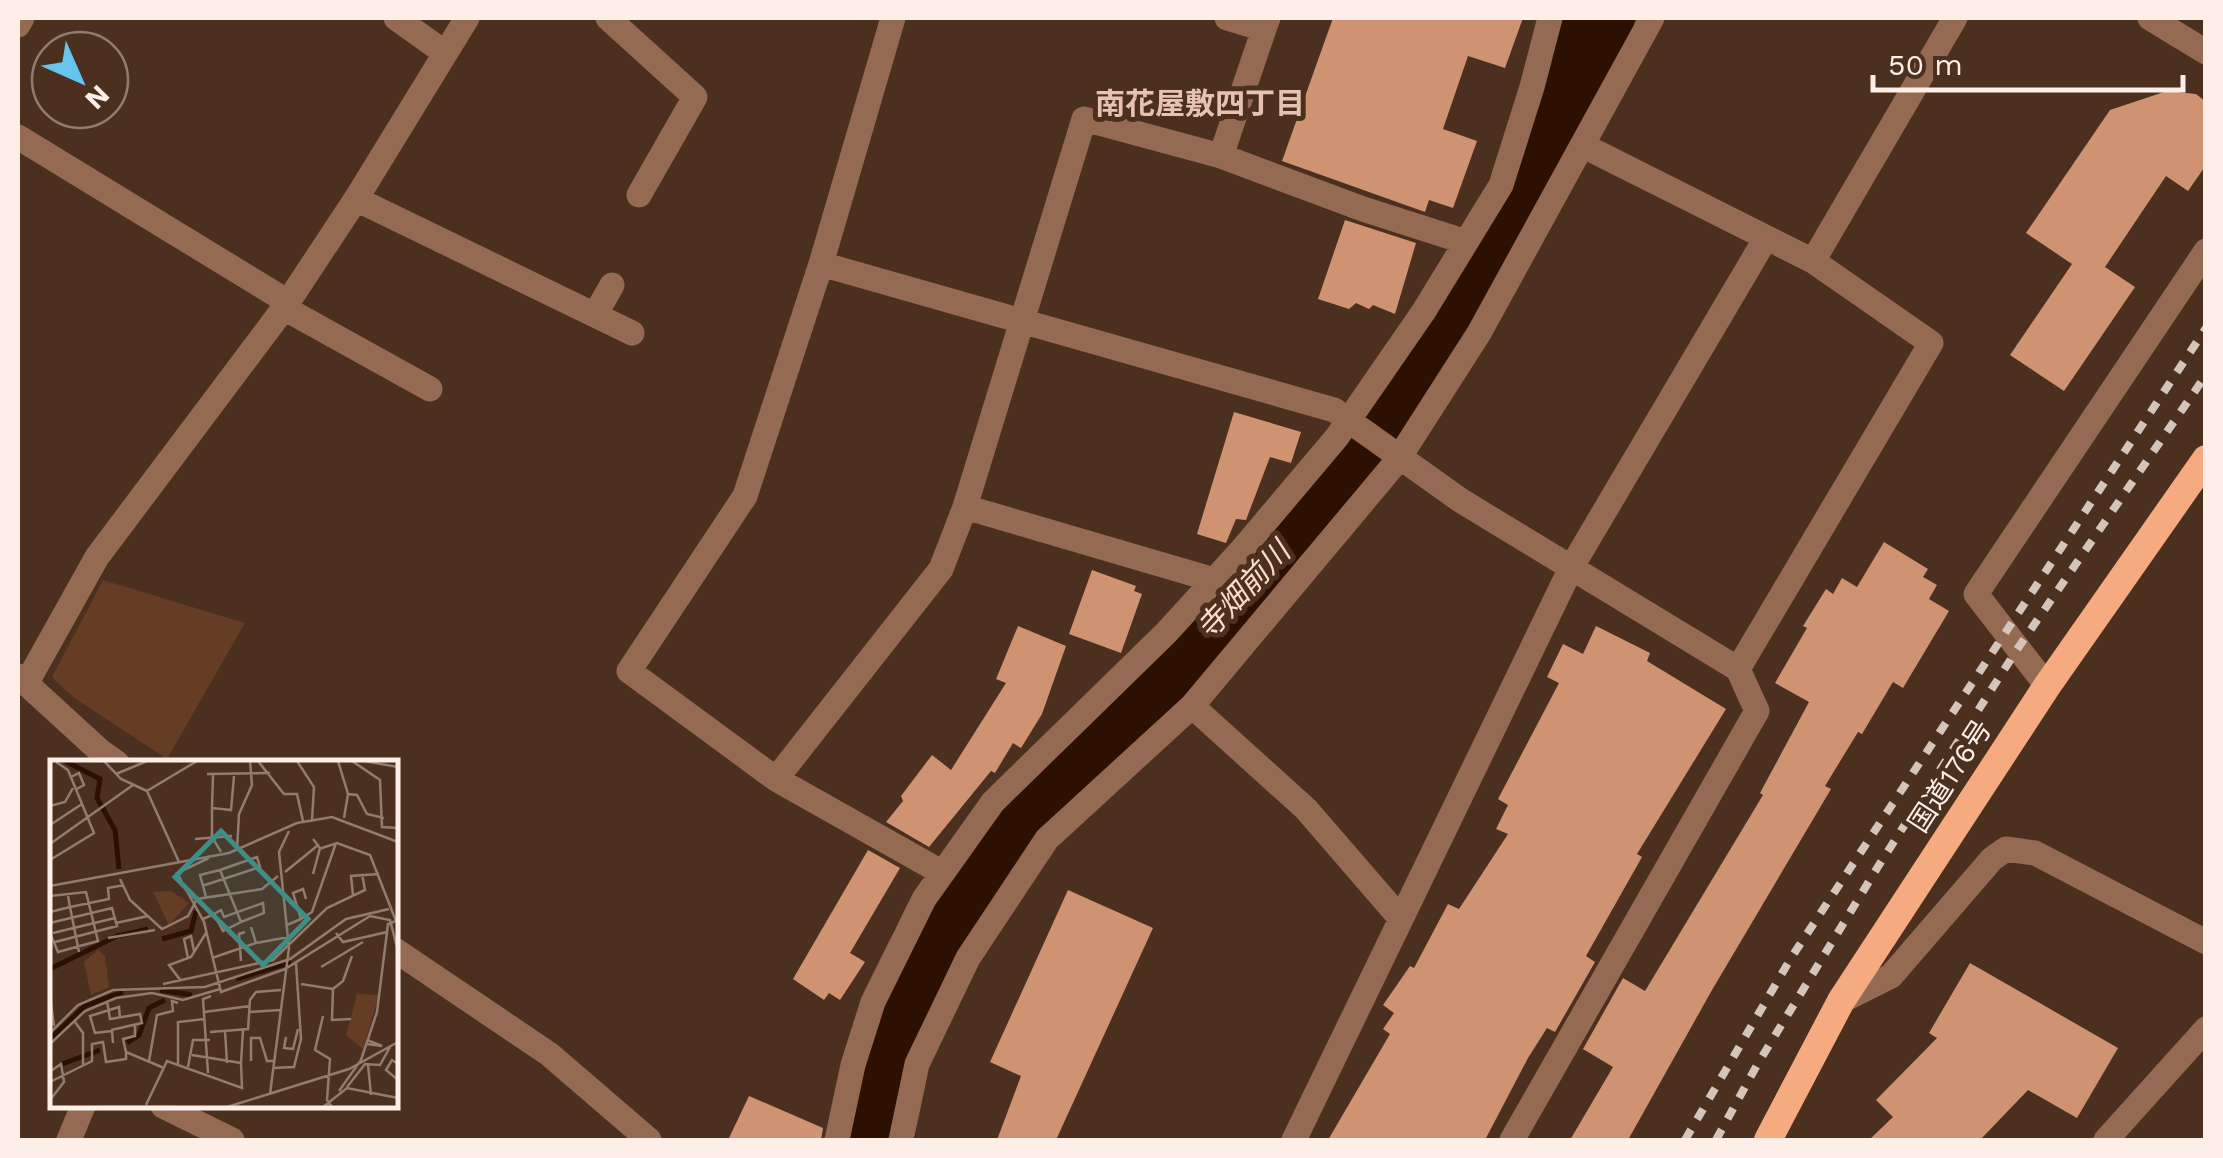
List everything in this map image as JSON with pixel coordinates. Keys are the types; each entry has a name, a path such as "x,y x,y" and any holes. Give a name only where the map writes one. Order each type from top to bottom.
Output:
{"highway":[{"name":"国道176号","path":"1775,1137 1841,1001 2047,686 2206,459"}],"street":[{"path":"18,25 22,18"},
{"path":"396,18 445,53"},
{"path":"113,760 22,680 97,556 286,305 467,18"},
{"path":"608,18 695,97 639,195"},
{"path":"893,18 821,264 744,496 629,671 776,779 941,872"},
{"path":"1221,156 1266,23 1226,18"},
{"path":"837,1140 852,1065 873,1002 941,872 993,802 1166,633 1350,422 1501,185 1550,18"},
{"path":"901,1140 917,1064 968,958 1047,839 1192,706 1398,456 1479,333 1652,18"},
{"path":"1813,262 1955,18"},
{"path":"2150,18 2206,52"},
{"path":"776,779 941,569 966,508 1084,119 1221,156 1466,242"},
{"path":"18,137 286,305 430,389"},
{"path":"1582,145 1813,262 1931,343 1738,669"},
{"path":"356,198 632,334"},
{"path":"1294,1140 1571,568 1766,238"},
{"path":"2047,686 1976,594 2206,251"},
{"path":"821,264 1334,410 1460,500 1738,669 1756,711 1512,1140"},
{"path":"595,316 612,285"},
{"path":"966,508 1214,580"},
{"path":"1192,706 1306,809 1401,920"},
{"path":"1841,1001 1891,976 1992,859 2006,849 2035,852 2206,942"},
{"path":"398,952 549,1054 649,1140"},
{"path":"2106,1140 2206,1029"},
{"path":"68,1140 82,1108"},
{"path":"167,1108 232,1140"}],"shaded area":[{"path":"103,580 245,623 167,759 73,697 52,677"}],"building":[{"path":"1333,18 1523,18 1505,68 1468,56 1443,129 1477,141 1453,208 1429,200 1425,212 1282,161"},
{"path":"2167,91 2196,94 2206,102 2206,165 2188,191 2166,176 2105,267 2135,287 2064,391 2010,355 2072,264 2026,233 2110,110"},
{"path":"1345,220 1416,243 1395,314 1373,305 1369,309 1356,303 1349,309 1318,299"},
{"path":"1234,412 1301,432 1291,463 1270,457 1246,520 1236,519 1226,543 1197,534"},
{"path":"1884,542 1928,569 1923,577 1937,585 1929,599 1949,611 1903,688 1893,682 1825,786 1831,789 1628,1140 1570,1140 1613,1067 1583,1049 1623,978 1645,991 1763,795 1760,793 1809,702 1775,683 1807,628 1803,626 1826,589 1833,594 1842,578 1857,587"},
{"path":"1092,570 1136,586 1134,591 1142,594 1121,653 1069,634"},
{"path":"1018,626 1066,646 1042,714 1021,748 1013,743 995,773 991,771 929,847 886,822 932,755 951,770 1006,683 996,679"},
{"path":"1596,626 1650,653 1647,661 1726,709 1637,854 1642,857 1586,956 1595,962 1555,1032 1547,1028 1528,1058 1485,1140 1328,1140 1390,1034 1383,1029 1394,1013 1383,1005 1410,966 1414,968 1448,904 1459,909 1508,834 1496,829 1508,805 1498,799 1559,683 1547,677 1563,644 1583,654"},
{"path":"868,850 900,868 850,953 865,962 840,1000 829,993 824,1000 793,979"},
{"path":"1068,890 1153,928 1056,1140 997,1140 1021,1076 990,1062"},
{"path":"1970,963 2118,1048 2077,1118 2028,1090 1980,1140 1869,1140 1893,1117 1876,1100 1937,1038 1929,1033"},
{"path":"749,1096 823,1128 821,1140 728,1140"}],"waterway":[{"name":"寺畑前川","path":"877,1140 891,1037 929,944 967,889 1333,497 1362,461 1413,386 1533,179 1597,18"}],"railway":[{"path":"1685,1140 1791,958 2206,328"},
{"path":"1716,1140 1879,865 2018,648 2206,375"}],"district":[{"name":"南花屋敷四丁目","path":"1200,103"}]}
